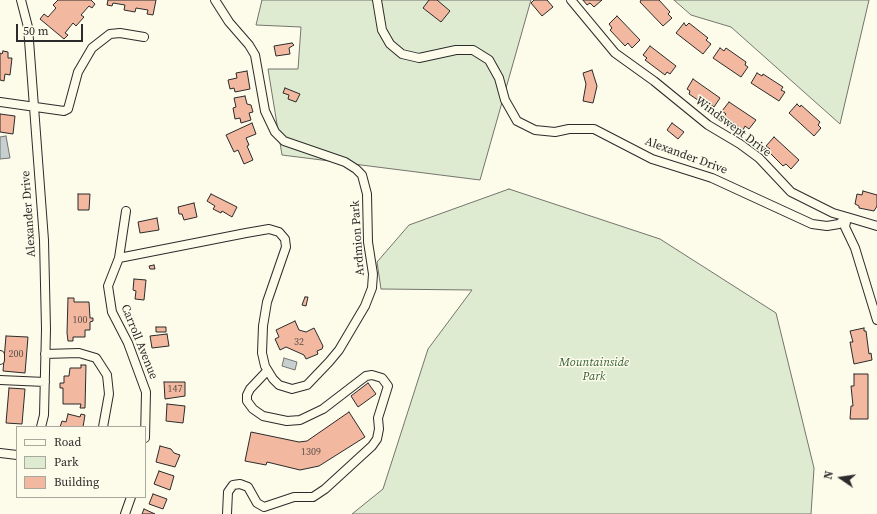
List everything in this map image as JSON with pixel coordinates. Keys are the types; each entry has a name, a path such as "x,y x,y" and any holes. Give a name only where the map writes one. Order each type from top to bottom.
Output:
{"street":[{"name":"Alexander Drive","path":"21,0 28,27 44,240 45,382 44,415 41,426"},
{"name":"Ardmion Park","path":"119,258 269,229 279,232 285,239 286,247 267,302 262,353 268,371 276,383 283,387 296,389 307,384 338,350 365,306 372,288 373,274 368,242 367,194 362,175 345,162 284,141 275,132 265,111 255,55 249,45 225,17 215,0"},
{"name":"Alexander Drive","path":"377,0 382,30 390,44 402,54 419,58 456,50 473,50 489,60 499,78 505,100 517,121 535,130 555,132 569,129 594,129 652,159 712,178 812,224 827,226 839,224 847,217"},
{"name":"Windswept Drive","path":"571,0 581,15 614,53 654,81 708,125 740,144 758,158 791,192 833,213 877,226"},
{"path":"0,102 64,111 68,109 78,72 92,48 110,34 120,33 144,37"},
{"name":"Carroll Avenue","path":"126,210 119,258 108,286 112,312 128,343 146,392 145,426"},
{"path":"847,217 845,227 855,248 877,320"},
{"path":"45,354 79,353 96,358 107,375 109,394 104,426"},
{"path":"0,355 0,360"},
{"path":"227,514 228,492 233,485 240,484 248,487 257,503 264,507 294,497 313,497 325,489 372,446 376,439 378,418 388,386 382,378 372,375 366,376 323,409 300,420 287,421 263,416 253,409 247,401 247,395 250,389 268,371"},
{"path":"0,380 45,382"},
{"path":"0,453 16,455"},
{"path":"125,514 131,498"}],"green space":[{"path":"262,0 531,0 480,180 282,155 268,69 298,69 301,27 256,25"},
{"path":"674,0 869,0 840,124 731,27 691,15"},
{"name":"Mountainside Park","path":"509,189 660,239 776,313 814,468 811,514 352,514 383,489 428,349 472,290 381,289 377,262 409,225"}],"shaded area":[{"path":"6,136 10,158 0,159 0,137"},
{"path":"284,358 297,362 295,370 282,366"}],"building":[{"path":"58,0 91,0 95,4 92,8 89,6 81,15 84,17 76,26 73,23 65,33 68,35 64,39 40,19 44,14 48,17 56,8 53,5"},
{"path":"108,0 156,0 153,15 147,14 148,10 136,8 135,12 124,10 125,5 113,3 112,6 107,5"},
{"path":"429,0 437,0 450,11 441,22 423,8"},
{"path":"534,0 547,0 553,7 542,16 531,3"},
{"path":"583,0 602,0 594,7 590,3 587,5"},
{"path":"641,0 659,0 670,12 668,14 672,18 663,26 640,2"},
{"path":"617,16 640,40 632,48 628,43 625,46 610,30 612,28 609,24"},
{"path":"684,23 686,26 689,23 708,38 706,40 711,44 703,54 676,33"},
{"path":"292,43 294,45 289,48 290,54 276,56 274,46"},
{"path":"650,46 676,66 670,74 667,72 665,75 645,60 647,58 643,55"},
{"path":"720,48 724,51 726,48 746,62 745,65 748,67 741,77 713,58"},
{"path":"3,51 8,52 8,58 12,58 10,75 5,74 4,81 0,80 0,53 2,54"},
{"path":"592,70 597,86 593,103 583,101 586,84 583,73"},
{"path":"247,71 250,89 235,92 234,88 230,89 228,80 237,78 236,73"},
{"path":"757,73 762,76 763,74 783,87 781,90 785,92 779,101 751,83"},
{"path":"693,79 720,98 714,107 710,104 708,107 689,94 690,91 687,89"},
{"path":"285,88 300,94 296,102 288,99 289,95 283,93"},
{"path":"245,96 247,104 251,105 253,112 249,113 251,120 241,123 240,118 235,119 233,108 236,107 234,98"},
{"path":"729,102 756,120 749,129 745,126 743,130 724,116 726,114 722,111"},
{"path":"797,104 800,107 801,105 820,122 818,125 821,128 814,136 789,113"},
{"path":"0,114 15,116 13,134 0,132"},
{"path":"252,123 256,134 246,138 249,145 247,146 253,160 244,164 238,150 234,152 226,135"},
{"path":"672,123 684,132 678,139 667,130"},
{"path":"774,137 799,160 791,169 786,164 783,166 768,151 770,149 766,146"},
{"path":"863,191 877,195 877,206 874,211 859,208 859,206 855,204 857,194 862,195"},
{"path":"78,194 90,194 89,210 78,210"},
{"path":"211,194 237,207 232,217 222,211 221,213 213,209 215,206 207,201"},
{"path":"194,203 197,217 184,220 182,214 179,214 178,207"},
{"path":"157,218 159,230 140,233 138,222"},
{"path":"154,265 155,269 150,269 149,266"},
{"path":"134,279 146,280 144,300 135,299 136,291 133,290"},
{"path":"305,297 308,297 306,306 302,305"},
{"path":"68,298 74,298 74,302 89,302 90,318 93,318 93,321 90,322 90,330 85,330 85,337 73,337 73,341 68,341 67,333"},
{"path":"295,321 299,330 306,332 314,328 323,346 322,349 317,351 318,354 306,359 304,355 286,347 280,350 275,339 279,337 276,330"},
{"path":"156,327 166,327 166,332 156,332"},
{"path":"864,328 864,331 866,331 869,354 871,353 872,360 854,364 850,342 853,342 850,331"},
{"path":"167,334 169,346 152,348 150,336"},
{"path":"6,336 28,337 25,373 3,371"},
{"path":"81,365 86,365 85,408 80,408 81,404 63,404 63,388 60,388 60,383 64,383 64,376 69,376 70,368 81,368"},
{"path":"854,374 868,374 868,419 850,419 851,406 853,406 851,386 854,386"},
{"path":"164,382 185,382 185,396 165,399"},
{"path":"368,383 376,394 358,407 351,396"},
{"path":"9,388 25,389 22,424 6,423"},
{"path":"167,404 185,406 183,423 166,421"},
{"path":"349,412 365,437 319,466 300,470 267,462 266,465 245,461 251,432 299,442 307,441"},
{"path":"68,414 80,417 81,414 85,415 83,426 60,426 62,421 66,422"},
{"path":"160,446 171,449 174,453 180,455 175,467 156,462"},
{"path":"159,471 174,476 170,490 154,484"},
{"path":"153,494 167,499 163,509 149,504"},
{"path":"144,509 155,514 142,514"}]}
